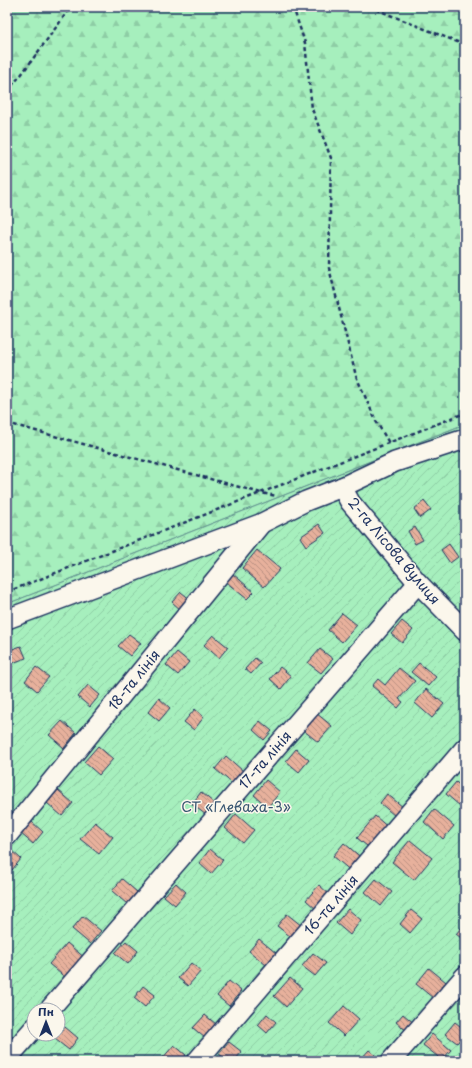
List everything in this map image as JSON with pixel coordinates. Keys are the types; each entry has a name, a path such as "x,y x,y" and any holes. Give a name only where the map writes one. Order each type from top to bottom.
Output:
{"street":[{"path":"7,619 260,524 306,501 342,487 395,462 465,439"},
{"name":"2-га Лісова вулиця","path":"342,487 350,502 418,583 465,631"},
{"name":"18-та лінія","path":"7,835 260,524"},
{"name":"17-та лінія","path":"56,1002 418,583"},
{"name":"16-та лінія","path":"197,1061 465,748"},
{"path":"391,1061 465,976"},
{"path":"7,1059 26,1037"}],"path":[{"path":"7,91 21,75 71,7"},
{"path":"293,7 305,43 312,109 331,158 329,268 356,376 376,421 388,442 395,462"},
{"path":"370,7 465,45"},
{"path":"7,592 465,413"},
{"path":"7,424 261,493 306,501"}],"green space":[{"path":"7,7 465,7 465,424 7,604"},
{"name":"СТ «Глеваха-3»","path":"465,424 465,1061 7,1061 7,604"}],"building":[{"path":"424,501 431,510 420,518 414,509"},
{"path":"319,524 325,533 306,546 300,537"},
{"path":"415,527 423,540 415,544 408,531"},
{"path":"449,544 458,557 450,563 441,550"},
{"path":"257,550 280,569 264,587 242,568"},
{"path":"233,574 254,592 247,599 226,582"},
{"path":"181,592 191,600 182,611 172,602"},
{"path":"342,613 357,625 342,642 328,630"},
{"path":"402,621 413,630 402,643 391,634"},
{"path":"129,634 141,643 130,656 118,646"},
{"path":"213,635 228,647 219,658 204,645"},
{"path":"21,646 26,658 7,665 7,651"},
{"path":"320,649 333,659 321,673 308,663"},
{"path":"177,652 189,662 178,675 166,665"},
{"path":"255,658 261,663 251,674 245,669"},
{"path":"419,663 436,677 428,686 411,672"},
{"path":"36,667 49,677 37,691 25,681"},
{"path":"280,667 291,676 281,689 270,679"},
{"path":"399,668 415,681 399,699 403,702 398,708 372,686 378,679 385,685"},
{"path":"88,685 100,695 90,707 78,697"},
{"path":"426,689 444,704 432,718 415,703"},
{"path":"159,698 170,708 159,721 148,712"},
{"path":"195,709 204,717 194,730 184,722"},
{"path":"316,713 332,726 318,742 303,730"},
{"path":"62,721 76,733 64,748 49,735"},
{"path":"260,721 272,731 264,740 253,730"},
{"path":"98,746 113,759 99,775 84,762"},
{"path":"296,749 309,760 299,772 286,761"},
{"path":"226,756 243,771 233,784 215,769"},
{"path":"266,780 280,792 268,807 254,795"},
{"path":"456,782 465,790 465,801 460,806 446,794"},
{"path":"58,790 73,803 62,816 47,803"},
{"path":"201,792 215,804 206,815 192,804"},
{"path":"387,794 403,807 395,816 380,803"},
{"path":"434,809 454,826 443,839 424,822"},
{"path":"236,814 254,830 243,843 225,828"},
{"path":"375,816 390,829 372,850 357,838"},
{"path":"31,821 43,832 33,844 20,833"},
{"path":"95,822 113,837 99,854 80,839"},
{"path":"410,840 432,858 414,880 392,862"},
{"path":"344,843 363,859 352,872 333,856"},
{"path":"10,849 21,859 12,870 7,866 7,853"},
{"path":"210,849 223,860 211,874 199,863"},
{"path":"122,879 137,892 127,904 112,891"},
{"path":"376,879 392,892 381,906 365,892"},
{"path":"176,883 186,892 175,905 164,896"},
{"path":"319,885 330,895 317,910 306,900"},
{"path":"348,909 361,920 350,935 336,923"},
{"path":"411,910 422,919 410,933 400,924"},
{"path":"287,914 302,926 291,937 277,926"},
{"path":"83,916 101,931 90,944 72,929"},
{"path":"465,923 465,941 456,934"},
{"path":"259,939 276,953 266,965 249,951"},
{"path":"126,941 138,951 128,964 115,953"},
{"path":"67,943 85,958 67,979 49,964"},
{"path":"313,953 326,963 315,976 302,966"},
{"path":"191,963 201,971 188,986 178,978"},
{"path":"429,968 446,982 433,998 416,984"},
{"path":"290,978 302,988 286,1007 274,996"},
{"path":"229,981 241,991 229,1006 217,996"},
{"path":"143,986 155,995 145,1007 134,998"},
{"path":"344,1006 359,1019 344,1036 329,1023"},
{"path":"267,1014 276,1022 267,1033 258,1025"},
{"path":"403,1014 415,1024 408,1032 396,1022"},
{"path":"205,1015 216,1024 205,1038 193,1028"},
{"path":"455,1022 465,1030 465,1034 457,1043 445,1034"},
{"path":"66,1028 78,1038 69,1050 59,1042 66,1042"},
{"path":"432,1034 451,1050 442,1060 423,1045"},
{"path":"229,1042 242,1052 234,1061 228,1061 219,1054"},
{"path":"174,1045 186,1055 182,1061 161,1060"},
{"path":"369,1050 379,1058 376,1061 360,1060"}]}
